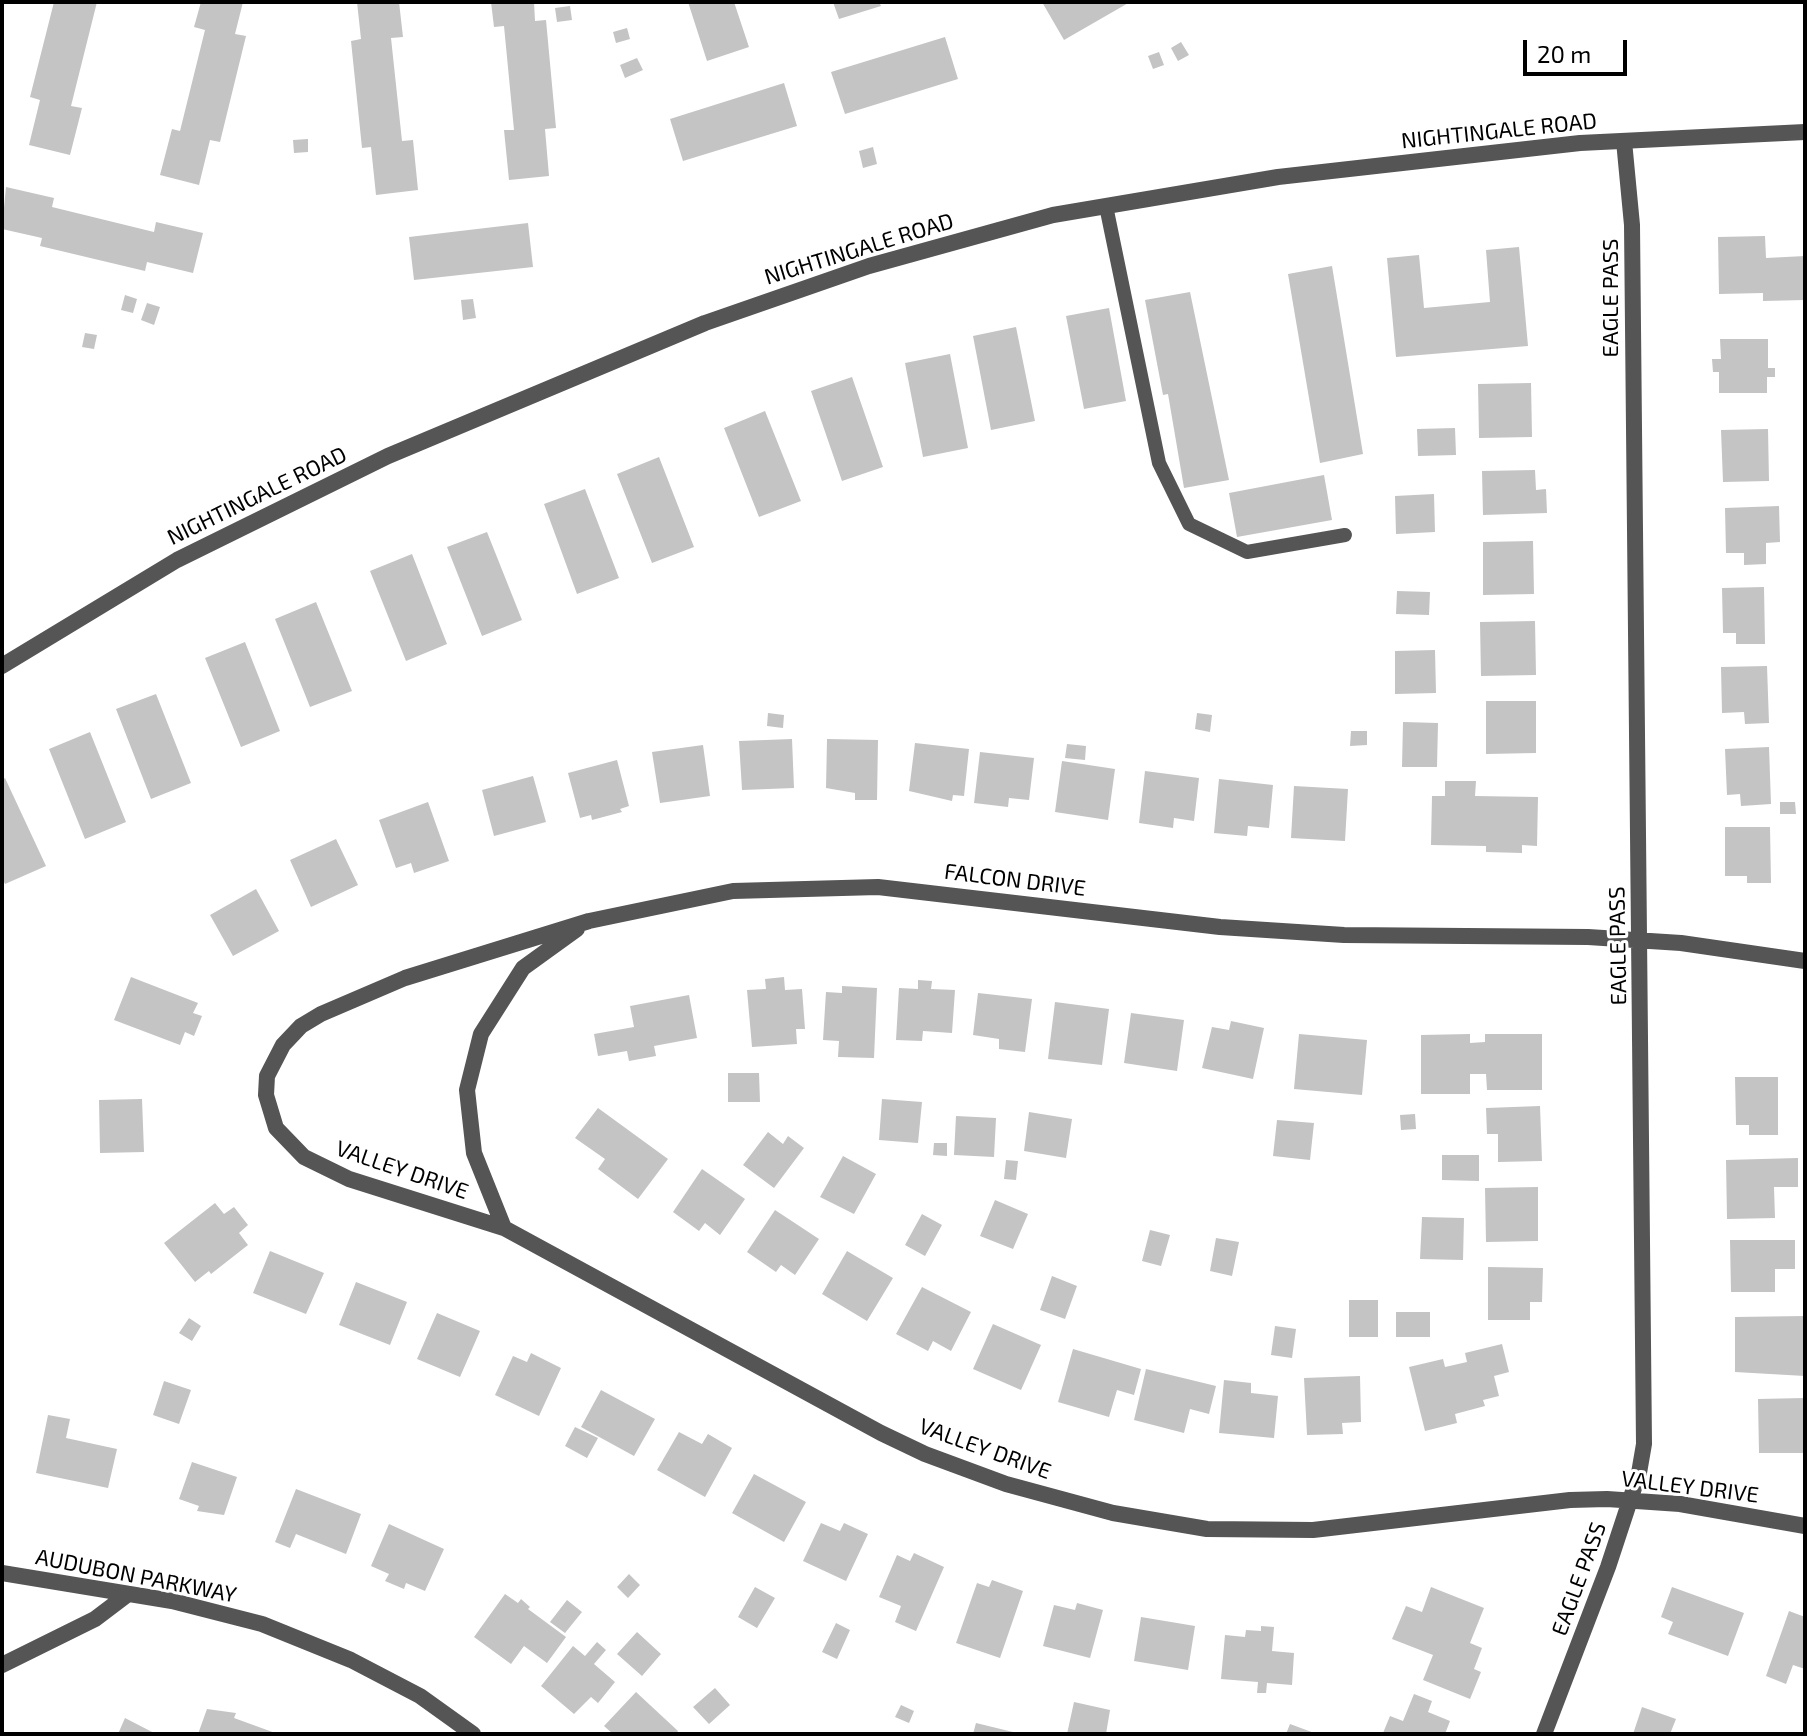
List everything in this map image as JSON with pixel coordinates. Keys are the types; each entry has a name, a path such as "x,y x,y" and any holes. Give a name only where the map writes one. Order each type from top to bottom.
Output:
{"street":[{"name":"NIGHTINGALE ROAD","path":"2,666 177,560 388,456 705,323 869,266 1053,215 1278,177 1624,141 1805,132"},
{"name":"EAGLE PASS","path":"1544,1734 1629,1501 1644,1444 1632,225 1624,141"},
{"name":"FALCON DRIVE","path":"267,1076 283,1045 301,1026 321,1014 405,978 589,921 733,891 878,887 1220,927 1344,935 1588,937 1681,943 1805,961"},
{"path":"504,1228 474,1153 467,1090 481,1034 523,968 589,921"},
{"name":"VALLEY DRIVE","path":"267,1076 267,1106 276,1128 304,1157 349,1179 504,1228 925,1454 1006,1484 1113,1513 1207,1529 1287,1530 1570,1500 1680,1504 1805,1526"},
{"name":"AUDUBON PARKWAY","path":"2,1573 198,1607 262,1624 351,1660 420,1696 473,1734"},
{"path":"2,1665 95,1619 128,1594"}],"lane":[{"path":"1106,206 1159,463 1189,524 1247,552 1345,535"}],"building":[{"path":"54,2 97,2 71,106 82,108 70,155 29,145 40,100 30,97"},
{"path":"201,2 243,2 235,34 246,36 220,142 210,140 199,185 160,175 172,129 180,131 205,30 194,27"},
{"path":"357,2 399,2 403,37 391,38 402,141 413,140 418,190 376,195 371,147 362,148 351,41 361,39"},
{"path":"491,2 534,2 535,21 546,20 556,128 545,129 549,176 509,180 504,130 514,130 504,26 494,27"},
{"path":"688,2 734,2 749,47 707,61"},
{"path":"833,2 879,2 881,6 839,19"},
{"path":"1042,2 1130,2 1064,40"},
{"path":"570,6 572,20 557,22 555,8"},
{"path":"627,28 630,39 616,43 613,32"},
{"path":"945,37 958,79 845,114 831,72"},
{"path":"1181,42 1189,55 1178,61 1171,48"},
{"path":"1159,52 1164,65 1153,69 1148,56"},
{"path":"637,58 643,70 625,78 620,65"},
{"path":"784,83 797,126 683,161 670,119"},
{"path":"308,139 308,152 294,153 293,140"},
{"path":"873,147 877,164 863,168 859,151"},
{"path":"6,187 54,198 52,207 154,232 156,222 203,233 193,273 147,262 145,271 40,246 42,238 2,229"},
{"path":"528,223 533,267 414,280 409,237"},
{"path":"1765,236 1766,258 1805,256 1805,300 1763,301 1763,293 1719,294 1718,237"},
{"path":"1519,247 1528,346 1396,357 1387,258 1419,255 1424,308 1490,302 1486,250"},
{"path":"1332,266 1363,454 1320,463 1288,274"},
{"path":"1190,292 1229,480 1184,488 1168,394 1163,395 1145,300"},
{"path":"125,295 137,299 133,313 121,310"},
{"path":"473,299 476,318 463,320 461,300"},
{"path":"147,303 160,307 154,325 141,320"},
{"path":"1109,308 1126,401 1084,409 1066,316"},
{"path":"1016,327 1035,421 991,430 973,336"},
{"path":"85,333 97,335 94,349 82,347"},
{"path":"1720,339 1768,339 1768,368 1775,368 1775,377 1767,377 1767,393 1719,393 1719,372 1713,372 1712,359 1721,359"},
{"path":"950,354 968,448 923,457 905,363"},
{"path":"852,377 883,467 842,481 811,391"},
{"path":"1531,383 1532,437 1479,438 1478,384"},
{"path":"765,411 801,501 759,517 724,428"},
{"path":"1455,428 1456,455 1418,456 1417,429"},
{"path":"1768,429 1769,481 1723,482 1721,430"},
{"path":"659,457 694,547 652,563 617,474"},
{"path":"1535,470 1536,490 1546,489 1547,513 1483,515 1482,471"},
{"path":"1324,475 1332,520 1237,537 1229,493"},
{"path":"585,489 619,578 577,594 544,504"},
{"path":"1434,494 1435,532 1396,534 1395,496"},
{"path":"1779,506 1780,542 1766,543 1766,564 1744,565 1744,553 1726,553 1725,508"},
{"path":"487,532 522,620 482,636 447,547"},
{"path":"1533,541 1534,594 1483,595 1483,542"},
{"path":"412,554 447,644 406,661 370,571"},
{"path":"1764,587 1765,644 1736,644 1736,633 1723,633 1722,588"},
{"path":"1397,591 1430,592 1429,615 1396,614"},
{"path":"316,602 352,691 310,707 275,619"},
{"path":"1535,621 1536,675 1481,676 1480,622"},
{"path":"245,642 280,731 241,747 205,658"},
{"path":"1435,650 1436,693 1395,694 1395,651"},
{"path":"1767,666 1769,723 1745,724 1744,712 1722,713 1721,667"},
{"path":"156,694 191,783 151,799 116,709"},
{"path":"1486,701 1536,701 1536,753 1486,754"},
{"path":"768,713 784,715 783,728 767,726"},
{"path":"1197,713 1212,715 1210,732 1195,729"},
{"path":"1403,722 1438,723 1437,767 1402,767"},
{"path":"1351,731 1367,731 1367,745 1350,746"},
{"path":"90,732 126,822 85,839 49,749"},
{"path":"792,739 794,788 742,790 739,741"},
{"path":"827,739 878,740 877,800 855,800 855,793 826,788"},
{"path":"915,743 969,749 964,796 953,795 952,801 909,791"},
{"path":"1067,744 1086,746 1085,760 1065,758"},
{"path":"703,745 710,796 660,803 652,752"},
{"path":"1769,747 1771,804 1741,806 1740,794 1727,795 1725,749"},
{"path":"980,752 1034,758 1029,800 1009,798 1008,807 974,803"},
{"path":"617,760 629,806 620,809 622,812 592,820 591,815 580,818 568,773"},
{"path":"1062,761 1115,769 1108,820 1055,812"},
{"path":"1145,771 1199,778 1194,821 1174,818 1173,828 1139,823"},
{"path":"533,776 546,822 494,836 482,790"},
{"path":"5,778 46,866 5,884 2,878 2,780"},
{"path":"1219,779 1273,785 1269,828 1248,826 1247,836 1214,833"},
{"path":"1445,781 1476,781 1475,796 1538,797 1537,846 1522,845 1522,853 1486,852 1486,846 1431,845 1432,796 1445,796"},
{"path":"1294,786 1348,789 1345,841 1291,838"},
{"path":"428,802 449,861 414,873 411,863 396,868 379,820"},
{"path":"1780,802 1795,802 1796,814 1780,814"},
{"path":"1725,827 1770,827 1771,883 1747,883 1747,876 1725,876"},
{"path":"336,839 358,885 311,907 290,860"},
{"path":"256,889 279,931 233,956 210,915"},
{"path":"131,977 198,1003 193,1013 202,1016 194,1036 185,1032 180,1045 114,1020"},
{"path":"784,977 785,990 802,989 805,1029 796,1029 797,1044 752,1047 747,990 766,989 765,979"},
{"path":"918,980 932,981 931,989 955,990 952,1033 923,1031 922,1041 896,1040 899,988 918,989"},
{"path":"842,986 877,988 874,1058 838,1057 839,1041 823,1040 826,992 842,993"},
{"path":"978,993 1032,999 1025,1052 999,1049 999,1039 973,1035"},
{"path":"689,995 697,1038 654,1046 656,1056 629,1061 627,1051 598,1056 594,1034 634,1027 630,1006"},
{"path":"1055,1002 1109,1009 1102,1065 1048,1059"},
{"path":"1131,1013 1184,1020 1177,1071 1124,1063"},
{"path":"1231,1021 1264,1028 1253,1079 1202,1068 1212,1027 1229,1030"},
{"path":"1299,1034 1367,1040 1362,1095 1294,1089"},
{"path":"1470,1034 1470,1043 1485,1042 1485,1034 1542,1034 1542,1090 1487,1090 1486,1074 1470,1074 1470,1094 1421,1094 1421,1035"},
{"path":"728,1073 759,1073 760,1102 728,1102"},
{"path":"1735,1077 1778,1077 1778,1135 1749,1135 1749,1125 1736,1125"},
{"path":"142,1099 144,1152 100,1153 99,1100"},
{"path":"882,1099 922,1102 918,1143 879,1140"},
{"path":"1540,1106 1542,1161 1498,1162 1498,1134 1487,1134 1486,1108"},
{"path":"598,1108 668,1159 638,1199 598,1169 605,1159 575,1138"},
{"path":"1029,1112 1072,1119 1066,1158 1024,1151"},
{"path":"1415,1114 1416,1129 1401,1130 1400,1115"},
{"path":"956,1116 996,1118 994,1157 954,1155"},
{"path":"1277,1120 1314,1123 1310,1160 1273,1156"},
{"path":"768,1132 783,1144 788,1136 804,1148 774,1188 743,1165"},
{"path":"934,1143 947,1143 947,1156 933,1155"},
{"path":"1442,1155 1479,1155 1479,1181 1442,1180"},
{"path":"843,1156 876,1174 854,1214 820,1197"},
{"path":"1798,1158 1798,1187 1774,1187 1775,1218 1727,1219 1726,1160"},
{"path":"1006,1160 1018,1161 1016,1180 1004,1179"},
{"path":"702,1169 745,1199 720,1235 705,1223 699,1231 673,1212"},
{"path":"1538,1187 1538,1241 1486,1242 1485,1188"},
{"path":"995,1200 1028,1214 1013,1249 980,1236"},
{"path":"215,1203 224,1214 234,1207 248,1225 239,1233 248,1245 211,1274 209,1271 195,1282 164,1243"},
{"path":"775,1210 819,1239 795,1275 781,1265 776,1272 747,1252"},
{"path":"922,1214 942,1225 925,1256 905,1245"},
{"path":"1422,1217 1464,1218 1463,1260 1420,1259"},
{"path":"1150,1230 1170,1235 1161,1266 1142,1261"},
{"path":"1216,1238 1239,1242 1232,1276 1210,1271"},
{"path":"1730,1240 1795,1240 1795,1269 1775,1269 1775,1292 1731,1292"},
{"path":"270,1251 324,1273 306,1314 253,1293"},
{"path":"847,1251 893,1278 867,1321 822,1294"},
{"path":"1488,1267 1543,1268 1542,1302 1530,1302 1530,1320 1488,1320"},
{"path":"1052,1276 1077,1286 1065,1319 1040,1310"},
{"path":"356,1282 407,1302 390,1345 339,1325"},
{"path":"922,1287 971,1312 951,1351 933,1341 928,1351 896,1334"},
{"path":"1349,1300 1378,1300 1378,1337 1349,1337"},
{"path":"1396,1312 1430,1312 1430,1337 1396,1337"},
{"path":"437,1313 480,1331 460,1377 417,1359"},
{"path":"1805,1316 1805,1376 1735,1372 1735,1317"},
{"path":"189,1318 201,1326 192,1341 179,1333"},
{"path":"993,1324 1041,1345 1021,1390 973,1369"},
{"path":"1275,1326 1296,1329 1292,1358 1271,1355"},
{"path":"1502,1344 1509,1372 1494,1376 1499,1396 1483,1400 1485,1406 1455,1414 1457,1423 1425,1431 1409,1367 1443,1359 1445,1367 1467,1362 1465,1353"},
{"path":"1073,1349 1141,1369 1134,1395 1117,1390 1109,1417 1058,1402"},
{"path":"531,1353 561,1368 539,1416 495,1395 513,1356 527,1362"},
{"path":"1146,1369 1216,1386 1209,1414 1190,1409 1184,1433 1134,1420"},
{"path":"1360,1376 1361,1422 1342,1423 1343,1434 1307,1435 1304,1378"},
{"path":"1224,1380 1251,1383 1251,1393 1278,1396 1274,1438 1219,1433"},
{"path":"164,1381 191,1390 179,1424 153,1415"},
{"path":"601,1390 655,1419 634,1456 581,1427"},
{"path":"1805,1398 1805,1453 1759,1453 1758,1399"},
{"path":"48,1415 70,1419 66,1438 117,1449 108,1488 36,1473"},
{"path":"575,1427 598,1438 587,1458 565,1446"},
{"path":"679,1432 702,1444 708,1434 732,1448 705,1497 657,1470"},
{"path":"192,1462 237,1477 224,1515 197,1511 199,1506 179,1499"},
{"path":"754,1474 806,1502 784,1542 732,1513"},
{"path":"296,1489 361,1514 346,1554 296,1534 290,1548 275,1542"},
{"path":"821,1523 840,1531 844,1523 868,1534 846,1581 803,1561"},
{"path":"389,1524 444,1549 425,1591 406,1583 404,1589 385,1581 389,1574 371,1566"},
{"path":"914,1553 944,1567 916,1631 895,1622 901,1606 879,1597 897,1555 910,1561"},
{"path":"629,1574 640,1585 628,1598 617,1587"},
{"path":"992,1580 1023,1591 1000,1658 956,1643 977,1583 989,1587"},
{"path":"755,1587 775,1598 757,1628 738,1617"},
{"path":"1431,1587 1484,1608 1470,1643 1482,1648 1474,1669 1481,1672 1470,1699 1423,1680 1433,1655 1392,1639 1406,1606 1422,1612"},
{"path":"1672,1587 1744,1613 1728,1656 1668,1634 1673,1622 1661,1617"},
{"path":"505,1594 518,1603 521,1599 530,1607 528,1609 566,1637 547,1663 524,1646 511,1664 474,1637"},
{"path":"567,1600 582,1612 565,1633 550,1622"},
{"path":"1077,1603 1103,1610 1090,1658 1043,1646 1054,1605 1075,1610"},
{"path":"1789,1611 1805,1617 1805,1669 1793,1665 1786,1684 1766,1676"},
{"path":"1141,1617 1195,1626 1188,1670 1134,1661"},
{"path":"836,1623 850,1630 837,1659 822,1652"},
{"path":"1261,1626 1274,1627 1272,1651 1294,1653 1292,1685 1267,1683 1266,1693 1257,1693 1258,1682 1221,1679 1225,1635 1245,1637 1246,1630 1261,1631"},
{"path":"637,1632 661,1654 642,1676 617,1654"},
{"path":"597,1642 606,1650 594,1664 615,1682 598,1703 591,1697 574,1714 541,1686 573,1646 585,1656"},
{"path":"715,1688 730,1705 709,1724 693,1707"},
{"path":"636,1692 678,1731 676,1734 613,1734 604,1726"},
{"path":"1414,1694 1432,1701 1428,1712 1450,1721 1445,1734 1383,1733 1390,1716 1403,1721"},
{"path":"1074,1702 1110,1710 1106,1734 1067,1734"},
{"path":"901,1705 914,1711 909,1723 895,1717"},
{"path":"1642,1707 1676,1719 1670,1734 1633,1734"},
{"path":"207,1709 236,1713 234,1718 278,1734 198,1734"},
{"path":"125,1718 156,1734 118,1734"},
{"path":"976,1723 1017,1733 1017,1734 973,1734"},
{"path":"1290,1724 1317,1734 1286,1734"}]}
